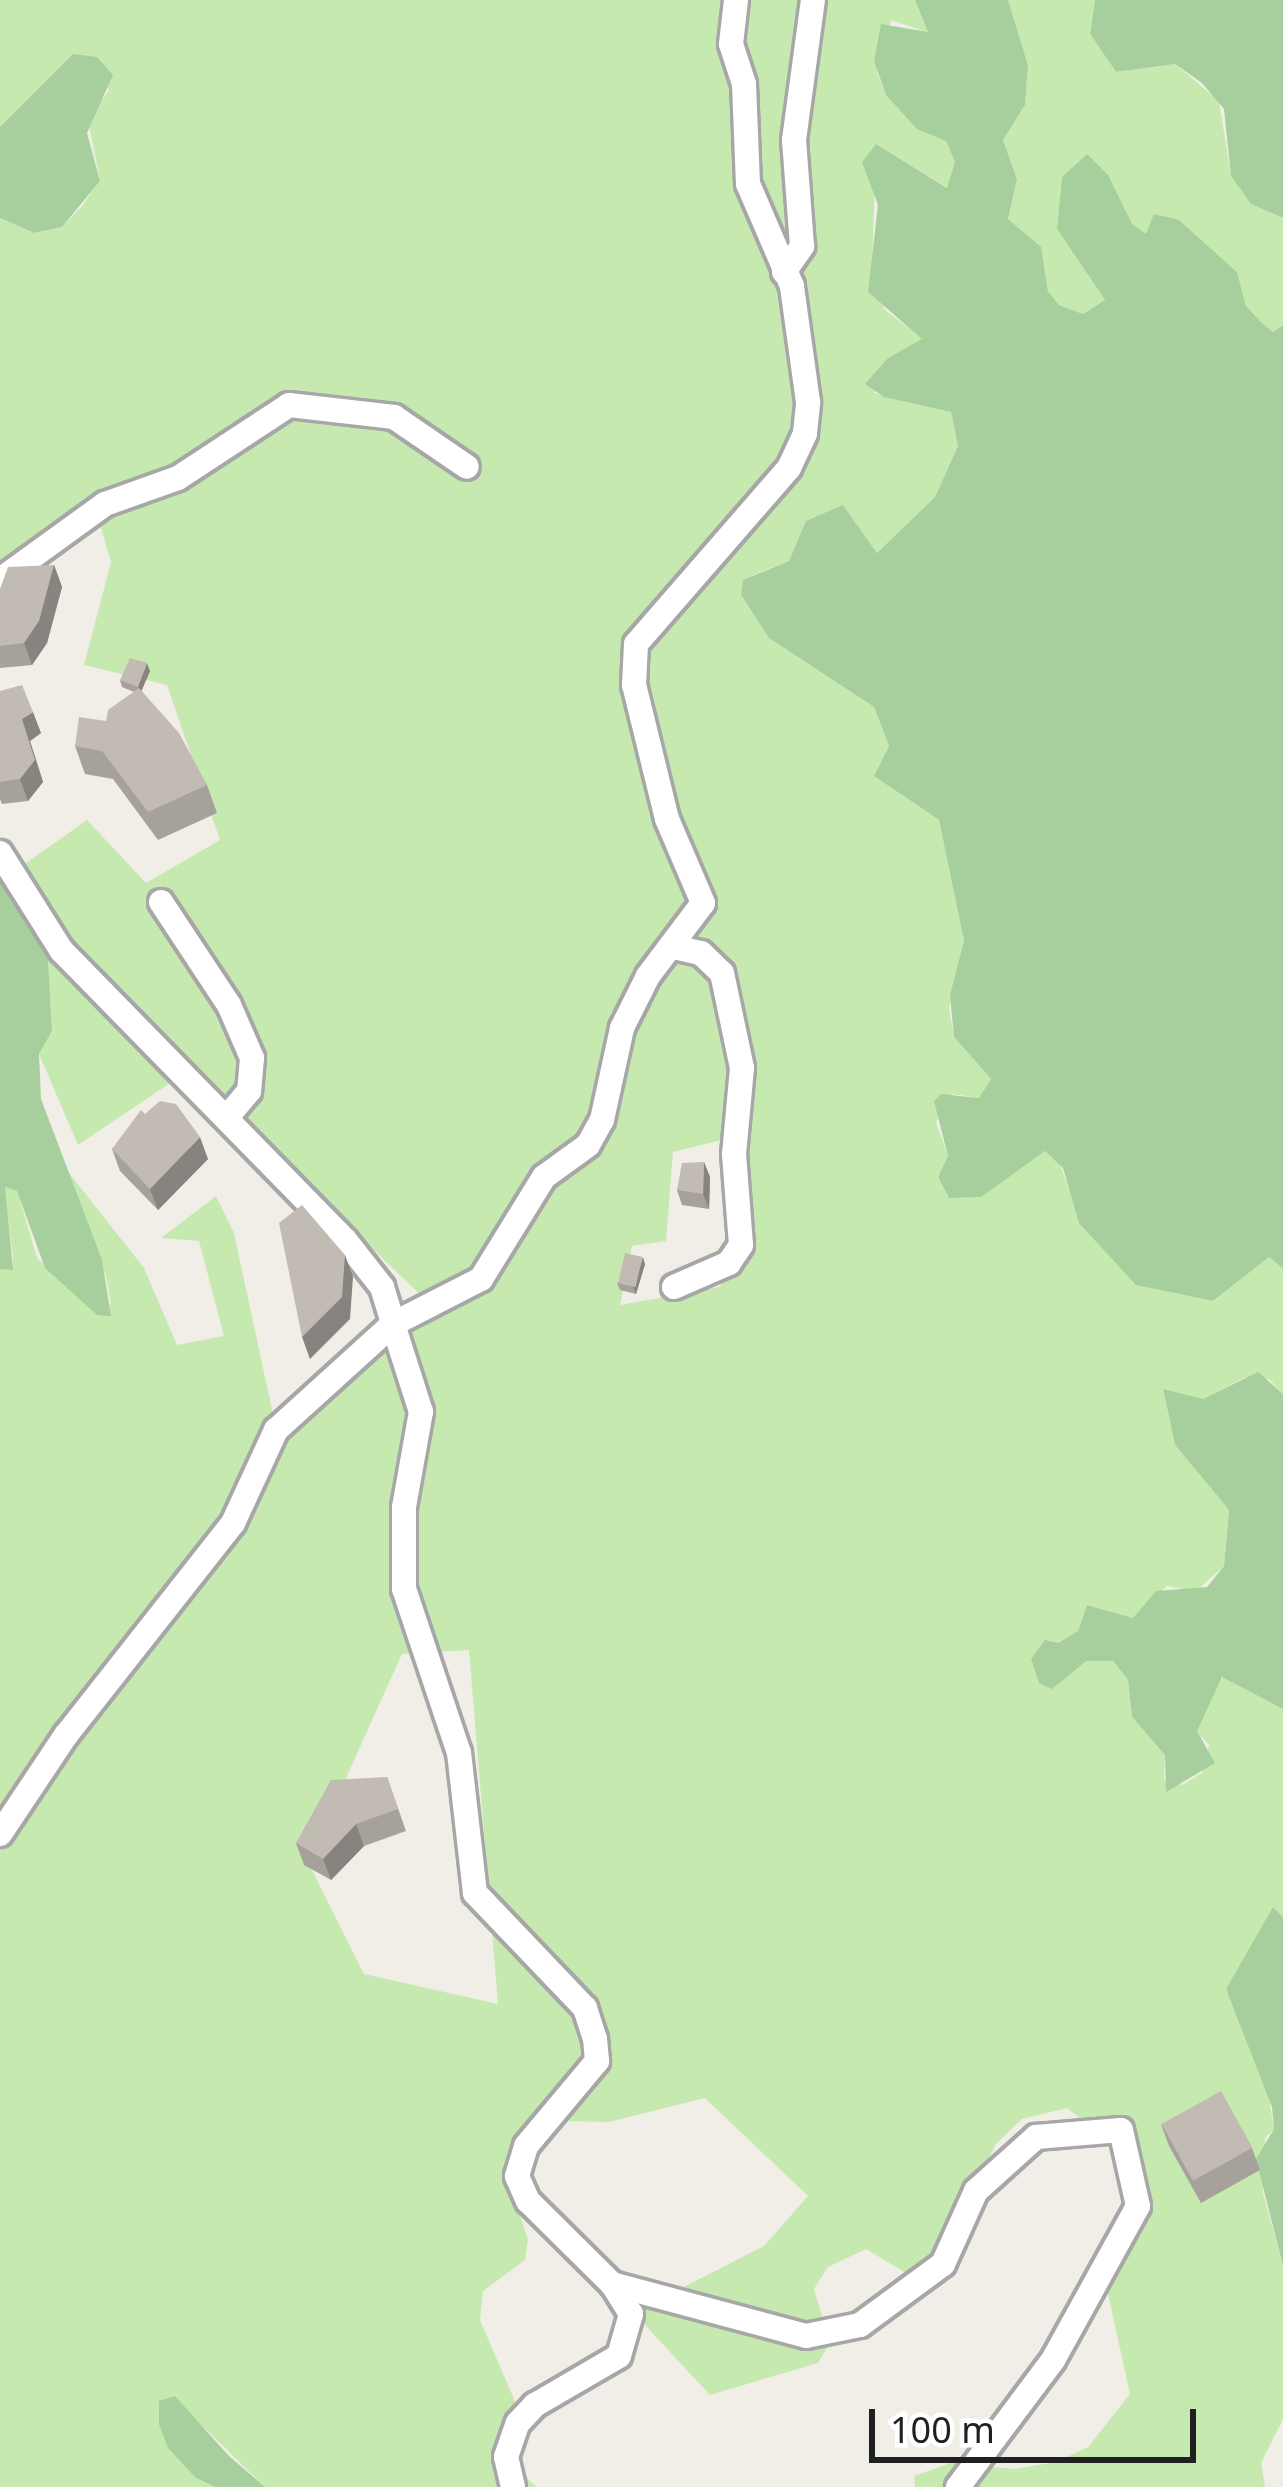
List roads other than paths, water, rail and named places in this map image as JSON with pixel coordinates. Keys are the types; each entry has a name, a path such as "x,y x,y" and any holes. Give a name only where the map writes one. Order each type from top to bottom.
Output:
{"street":[{"path":"0,1834 233,1523 276,1430 393,1324 481,1280 533,1191 588,1145 602,1120 622,1028 647,976 704,903 667,819 634,685 636,644 736,538 806,433 799,328 784,272 748,184 744,85 731,44 736,0"},
{"path":"784,272 802,246 794,140 813,0"},
{"path":"0,580 105,504 178,478 289,406 394,417 467,466"},
{"path":"0,853 61,950 345,1240 382,1287 421,1412 404,1507 404,1589 459,1753 476,1893 585,2008 595,2039 597,2061 526,2146 517,2176 528,2201 611,2284 632,2314 630,2339 619,2356 535,2405 487,2487"},
{"path":"161,902 229,1005 252,1058 249,1091 226,1118"},
{"path":"674,947 701,953 722,974 742,1068 734,1154 741,1245 729,1263 674,1287"},
{"path":"611,2284 806,2336 860,2325 943,2264 976,2191 1036,2137 1121,2130 1138,2206 1053,2360 958,2487"},
{"path":"506,2457 513,2487"}]}
